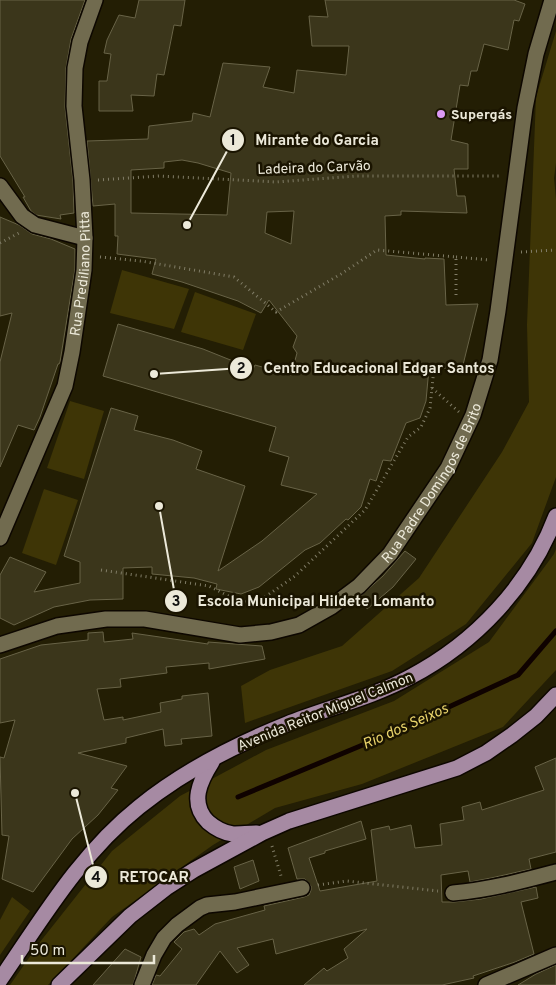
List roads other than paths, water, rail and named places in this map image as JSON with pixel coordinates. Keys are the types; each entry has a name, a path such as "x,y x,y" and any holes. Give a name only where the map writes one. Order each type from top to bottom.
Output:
{"main road":[{"name":"Avenida Reitor Miguel Calmon","path":"0,980 56,896 100,844 139,807 214,758 245,742 286,724 410,678 442,658 469,638 494,614 515,588 538,555 556,516"},
{"path":"59,985 130,916 166,888 194,870 264,832 289,821 457,768 486,753 512,735 536,716 556,695"},
{"path":"214,758 202,778 197,793 197,804 202,816 214,828 232,834 264,832"},
{"path":"69,985 101,943"}],"street":[{"name":"Rua Prediliano Pitta","path":"0,538 64,386 80,305 85,238 82,180 74,106 75,68 80,42 94,0"},
{"name":"Rua Padre Domingos de Brito","path":"0,645 57,626 106,619 145,619 240,635 271,632 300,625 331,607 359,586 390,554 448,468 469,422 490,360 527,99 536,54 552,0"},
{"path":"0,186 22,216 35,225 85,238"},
{"path":"453,893 503,886 556,872"},
{"path":"142,985 164,938 177,925 206,904 235,902 302,888"},
{"path":"486,985 556,955"}],"waterway":[{"name":"Rio dos Seixos","path":"238,797 401,729 518,675 556,631"}],"place":[{"name":"Supergás","path":"441,114"},
{"name":"Mirante do Garcia","path":"187,225"},
{"name":"Centro Educacional Edgar Santos","path":"154,374"},
{"name":"Escola Municipal Hildete Lomanto","path":"159,506"},
{"name":"RETOCAR","path":"75,793"}]}
